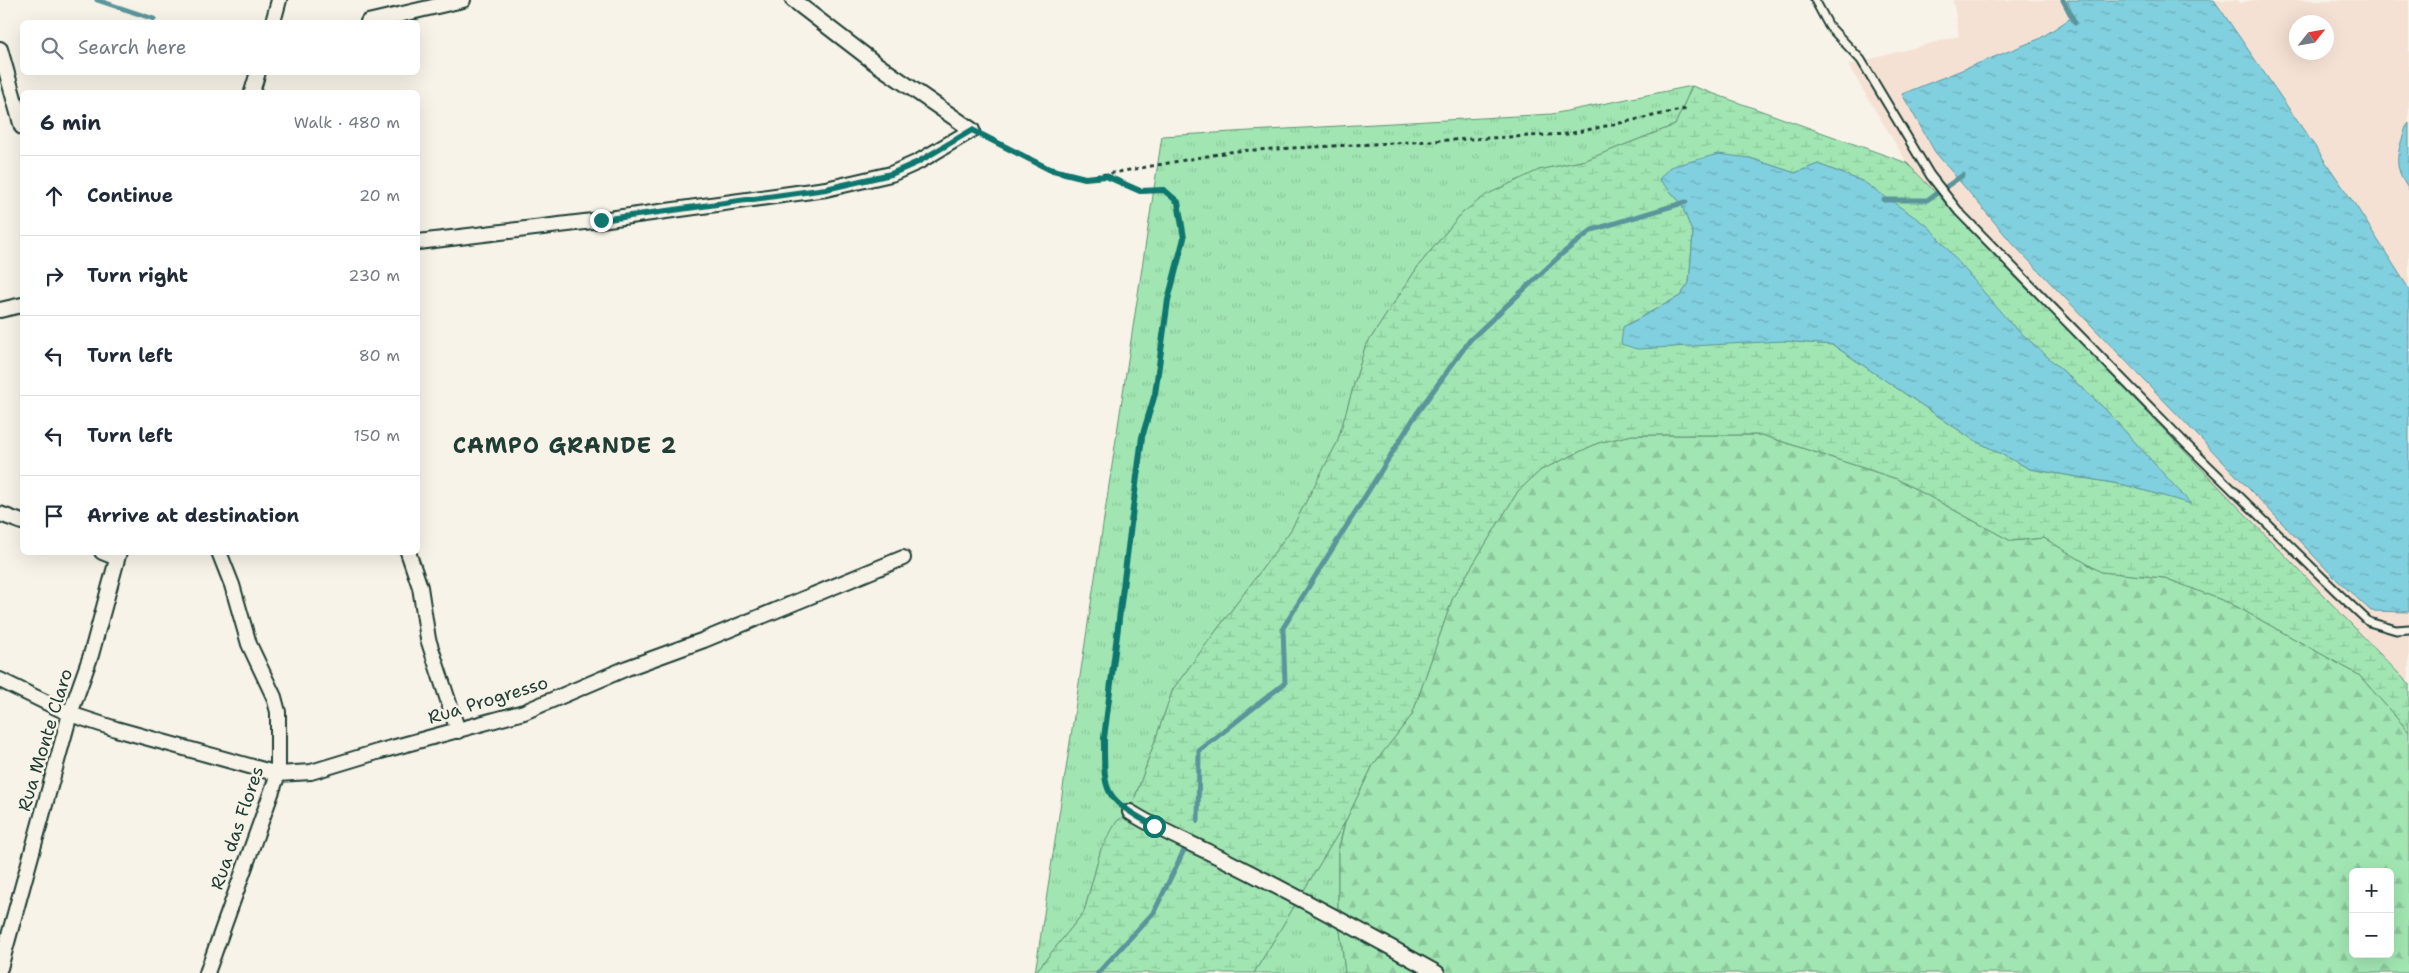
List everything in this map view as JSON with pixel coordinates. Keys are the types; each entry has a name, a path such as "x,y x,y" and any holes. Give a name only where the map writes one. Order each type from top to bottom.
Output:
{"street":[{"path":"274,20 280,0"},
{"path":"377,20 463,0"},
{"path":"420,242 601,220 826,189 891,174 918,162 972,130 874,64 793,0"},
{"path":"0,49 20,120"},
{"path":"253,90 257,75"},
{"path":"0,310 20,306"},
{"path":"0,514 20,521"},
{"name":"Rua Monte Claro","path":"0,968 70,714 91,655 118,555"},
{"name":"Rua das Flores","path":"207,973 278,774 278,712 274,697 249,644 232,585 220,555"},
{"path":"409,555 420,587 428,639 458,731"},
{"name":"Rua Progresso","path":"0,680 70,714 278,774 312,772 377,752 524,712 627,668 704,640 903,558"},
{"path":"1130,812 1371,936 1437,973"}],"lane":[{"path":"1815,0 1829,26 1861,60 1930,175 1960,212 2186,444 2344,599 2369,622 2396,630 2409,628"}],"path":[{"path":"972,130 1049,169 1085,178 1106,176 1235,151 1568,134 1686,109"},
{"path":"1106,176 1140,191 1164,190 1178,202 1184,238 1168,300 1155,394 1142,437 1104,738 1104,780 1111,797 1130,812"}],"shaded area":[{"path":"1953,0 2237,0 2239,3 2254,0 2409,0 2409,684 1907,163 1848,65 1959,36"}],"green space":[{"path":"1692,86 1675,125 1586,160 1539,170 1461,214 1419,265 1365,347 1337,443 1291,530 1173,689 1130,812 1101,849 1084,912 1035,973 1162,136 1552,114"},
{"path":"1692,86 1907,163 2409,684 2409,732 2359,675 2232,604 2165,578 2101,572 2044,538 2011,541 1897,479 1762,435 1632,435 1598,443 1541,470 1518,491 1453,597 1412,715 1373,765 1345,822 1254,973 1035,973 1084,912 1101,849 1117,821 1130,812 1173,689 1291,530 1337,443 1365,347 1419,265 1461,214 1486,195 1539,170 1586,160 1675,125","holes":["1750,158 1795,173 1818,164 1864,182 2010,323 2104,408 2189,503 2125,485 2030,469 1972,439 1833,345 1623,327 1680,296 1689,283 1693,234 1681,203 1659,179"]},
{"path":"1632,435 1762,435 1897,479 2011,541 2044,538 2101,572 2165,578 2232,604 2359,675 2409,732 2409,973 1345,973 1338,913 1338,852 1345,822 1373,765 1412,715 1453,597 1518,491 1541,470 1598,443"},
{"path":"1345,822 1338,852 1338,913 1345,973 1254,973"}],"water":[{"path":"2067,0 2214,0 2358,209 2409,289 2409,612 2371,611 2335,578 2012,243 1935,152 1902,94 2039,39 2074,16"},
{"path":"2409,123 2409,190 2400,173 2398,159 2406,127"},
{"path":"1718,154 1750,158 1795,173 1818,164 1864,182 1929,227 2010,323 2104,408 2191,504 2125,485 2030,469 1972,439 1833,345 1783,341 1637,349 1621,344 1623,327 1680,296 1689,283 1693,234 1681,203 1659,179 1670,167"}],"waterway":[{"path":"97,0 154,19"},
{"path":"2063,0 2075,23"},
{"path":"1884,200 1927,200 1963,175"},
{"path":"1198,821 1199,751 1285,683 1283,628 1417,413 1470,340 1563,253 1592,230 1686,202"},
{"path":"1098,973 1154,912 1186,846"}],"district":[{"name":"CAMPO GRANDE 2","path":"565,445"}],"route":[{"path":"601,220 826,189 891,174 918,162 972,130 1049,169 1085,178 1106,176 1140,191 1164,190 1178,202 1184,238 1168,300 1155,394 1142,437 1104,738 1104,780 1111,797 1130,812 1154,826"}]}
